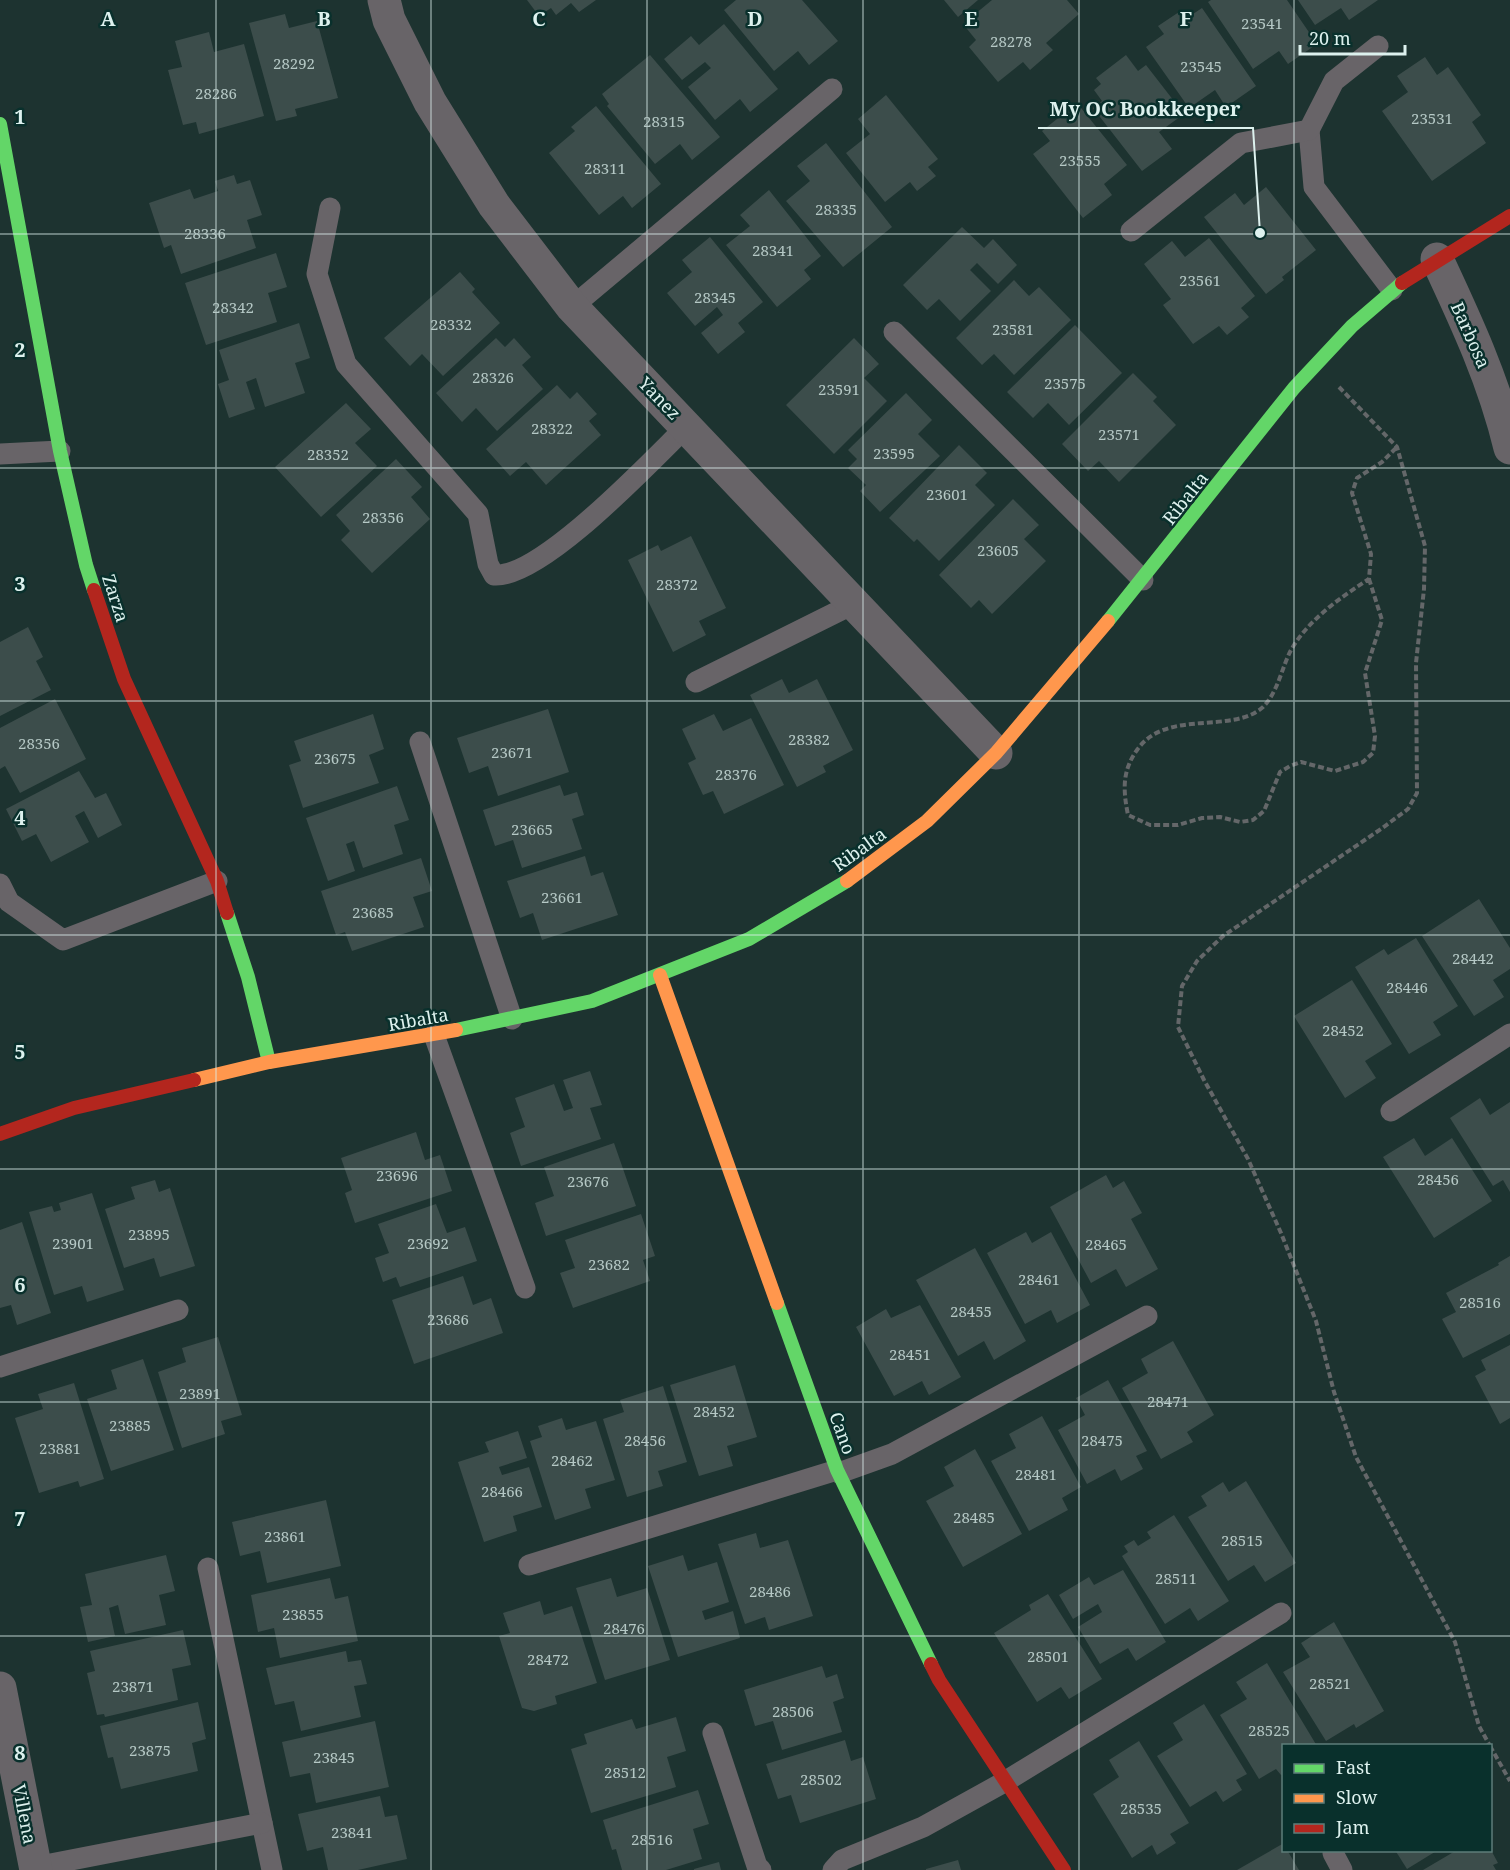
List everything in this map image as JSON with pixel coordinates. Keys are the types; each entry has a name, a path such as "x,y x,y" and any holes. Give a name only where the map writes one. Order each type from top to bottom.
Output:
{"street":[{"name":"Yanez","path":"384,0 389,20 430,102 494,205 572,307 996,753"},
{"name":"Zarza","path":"0,128 60,451 86,565 124,679 155,751 217,882 248,977 269,1062"},
{"name":"Ribalta","path":"0,1134 74,1108 269,1062 434,1035 592,1001 749,939 837,888 927,821 996,753 1143,580 1315,364 1352,326 1392,290 1437,259 1510,216"},
{"name":"Barbosa","path":"1437,259 1481,353 1500,404 1510,448"},
{"name":"Cano","path":"660,975 838,1472 939,1680 1064,1870"},
{"name":"Villena","path":"1,1702 36,1868"}],"lane":[{"path":"1378,46 1334,81 1309,130 1314,188 1392,290"},
{"path":"572,307 832,88"},
{"path":"1131,231 1241,143 1309,130"},
{"path":"330,208 317,274 346,364 478,514 488,564 494,574 506,576 569,540 687,426"},
{"path":"894,332 1143,580"},
{"path":"0,454 60,451"},
{"path":"696,682 855,603"},
{"path":"420,742 512,1020"},
{"path":"0,884 9,902 63,940 217,882"},
{"path":"1391,1111 1510,1034"},
{"path":"434,1035 525,1288"},
{"path":"0,1367 178,1310"},
{"path":"529,1566 892,1454 1147,1316"},
{"path":"208,1568 272,1870"},
{"path":"832,1870 842,1860 923,1827 1006,1781 1281,1612"},
{"path":"713,1733 757,1866 761,1870"},
{"path":"36,1868 262,1822"}],"path":[{"path":"1315,364 1396,447 1425,546 1424,589 1416,663 1417,792 1408,809 1223,936 1197,961 1182,986 1178,1027 1204,1080 1248,1159 1281,1233 1316,1322 1334,1392 1356,1457 1455,1642 1479,1726 1489,1744"},
{"path":"1369,579 1337,600 1304,633 1292,648 1264,706 1248,717 1172,726 1159,731 1141,744 1128,762 1122,789 1128,815 1150,825 1178,825 1202,818 1220,817 1240,822 1253,820 1264,812 1280,772 1290,766 1301,762 1335,771 1363,762 1373,753 1375,736 1365,673 1382,620 1369,579 1371,554 1352,493 1357,477 1382,462 1396,447"},
{"path":"1492,1750 1510,1781"}],"building":[{"path":"527,0 596,0 579,12 571,3 556,15 551,8 539,16"},
{"path":"736,0 802,0 838,41 809,65 798,51 774,71 724,10"},
{"path":"944,0 978,0 958,17"},
{"path":"992,0 1067,0 1079,14 1046,43 1053,50 1030,70 1023,62 998,82 969,47 976,40 963,24"},
{"path":"1211,0 1287,0 1317,44 1288,64 1279,51 1253,69 1208,2"},
{"path":"1298,0 1378,0 1349,20 1341,8 1315,25"},
{"path":"1202,8 1256,86 1226,107 1215,90 1189,108 1146,47 1164,34 1158,26 1179,12 1184,20"},
{"path":"285,14 289,28 317,21 338,98 295,109 297,116 276,121 249,23"},
{"path":"724,24 778,89 750,112 740,99 715,120 688,87 711,68 705,62 682,80 664,59 691,36 699,45"},
{"path":"209,32 214,52 244,44 264,116 199,134 196,122 183,125 168,70 182,67 175,41"},
{"path":"650,55 720,137 692,160 680,144 655,164 607,106 609,104 602,94"},
{"path":"1126,55 1138,71 1146,65 1184,114 1159,132 1172,149 1142,171 1093,108 1102,101 1094,90 1101,84 1096,78"},
{"path":"1425,57 1437,75 1448,67 1481,115 1472,122 1486,143 1432,181 1382,111 1408,92 1397,76"},
{"path":"886,95 938,159 928,167 936,176 917,191 910,182 885,202 846,153 870,134 858,119"},
{"path":"1077,103 1127,165 1104,184 1112,195 1083,218 1033,154 1050,141 1042,131"},
{"path":"596,106 661,184 632,208 623,196 599,215 549,153 575,131 571,127"},
{"path":"826,143 892,227 843,267 786,201 810,181 797,166"},
{"path":"234,175 237,184 250,180 262,215 247,220 256,248 181,274 171,245 164,248 149,203 190,189 194,199 218,191 215,181"},
{"path":"1266,187 1316,250 1282,277 1284,280 1266,294 1204,217 1235,193 1244,205"},
{"path":"769,190 821,256 804,270 811,279 777,307 726,245 750,226 740,215"},
{"path":"962,227 984,248 993,239 1017,265 998,284 977,263 970,270 991,291 960,321 939,299 927,310 903,285"},
{"path":"710,237 763,302 738,323 745,332 718,354 701,333 723,315 717,307 695,326 667,293 692,272 682,260"},
{"path":"1209,238 1255,296 1241,308 1249,317 1227,335 1219,326 1193,344 1163,305 1171,299 1144,264 1172,241 1185,257"},
{"path":"276,253 287,287 268,293 277,322 206,345 185,283"},
{"path":"460,272 475,289 472,292 500,323 443,376 422,354 410,366 384,338"},
{"path":"1014,280 1029,296 1039,287 1071,320 1014,375 994,354 982,365 956,338"},
{"path":"299,323 310,358 295,363 305,393 265,407 256,378 246,382 255,409 229,418 218,384 229,380 219,350"},
{"path":"1075,325 1122,373 1069,425 1048,403 1033,418 1007,392"},
{"path":"496,338 505,347 514,338 531,357 522,365 543,389 497,431 476,408 462,422 436,393"},
{"path":"854,338 879,364 864,378 887,401 834,454 786,405"},
{"path":"1133,373 1157,397 1153,401 1176,425 1119,482 1099,461 1088,471 1062,444"},
{"path":"557,385 570,399 577,392 597,414 589,421 601,435 546,485 526,462 510,476 486,449"},
{"path":"906,393 932,420 918,434 940,456 880,512 860,491 866,485 848,468 857,459 848,450"},
{"path":"346,403 371,429 355,443 377,466 321,517 275,467"},
{"path":"959,445 987,473 975,485 995,505 939,561 917,539 914,542 889,518"},
{"path":"396,459 422,487 411,497 430,519 372,573 341,540 350,531 336,515"},
{"path":"1013,499 1039,525 1024,539 1046,561 992,614 979,600 971,608 939,575"},
{"path":"691,536 726,608 699,621 706,635 673,652 628,560 658,545 661,551"},
{"path":"28,627 43,657 36,661 51,690 0,716 0,642"},
{"path":"782,679 789,693 817,679 853,750 823,766 826,772 797,787 750,695"},
{"path":"55,699 86,759 20,793 5,766 0,769 0,728"},
{"path":"548,709 569,772 498,796 488,766 469,773 457,738"},
{"path":"373,714 384,749 369,755 379,783 303,808 289,765 301,761 294,741"},
{"path":"714,714 723,731 751,718 784,785 724,814 713,791 703,795 688,763 696,759 682,729"},
{"path":"79,771 95,798 106,793 122,825 98,838 84,811 75,816 89,842 51,862 36,834 22,841 6,809"},
{"path":"560,785 564,796 577,792 584,815 572,819 582,849 522,868 513,840 495,846 483,810"},
{"path":"397,786 409,820 394,825 403,854 363,868 354,841 346,844 355,871 328,881 306,818"},
{"path":"585,856 591,876 603,872 618,915 542,940 533,913 520,918 507,881"},
{"path":"421,858 432,891 413,897 424,927 352,951 345,932 336,935 321,891"},
{"path":"1479,899 1510,948 1510,969 1493,980 1504,997 1474,1016 1422,936"},
{"path":"1416,938 1458,1006 1433,1022 1441,1035 1409,1054 1355,967 1384,949 1388,955"},
{"path":"1352,980 1392,1044 1365,1061 1376,1078 1345,1098 1294,1016"},
{"path":"590,1071 602,1105 590,1108 601,1139 521,1166 510,1133 525,1127 515,1098 554,1084 564,1111 573,1108 563,1080"},
{"path":"1480,1098 1490,1115 1510,1102 1510,1192 1503,1180 1493,1186 1450,1118"},
{"path":"416,1132 425,1160 440,1155 452,1191 355,1223 345,1193 352,1190 341,1158"},
{"path":"1414,1138 1425,1156 1452,1138 1492,1201 1434,1238 1383,1157"},
{"path":"614,1143 636,1206 546,1236 535,1203 554,1196 544,1167"},
{"path":"1106,1175 1113,1188 1124,1181 1142,1213 1131,1219 1158,1269 1126,1287 1116,1269 1091,1283 1050,1207"},
{"path":"155,1180 159,1192 170,1188 195,1266 160,1277 154,1258 124,1268 105,1209 135,1199 131,1187"},
{"path":"92,1193 124,1290 87,1302 82,1286 54,1295 29,1212 52,1206 54,1212 61,1210 59,1203"},
{"path":"436,1204 447,1233 465,1227 477,1261 400,1287 396,1277 383,1282 375,1258 389,1253 378,1224"},
{"path":"641,1214 655,1256 643,1260 650,1281 573,1308 560,1273 575,1268 565,1240"},
{"path":"22,1222 51,1313 17,1325 11,1305 0,1308 0,1230"},
{"path":"1026,1232 1032,1243 1051,1232 1090,1305 1057,1323 1051,1310 1025,1324 987,1253"},
{"path":"975,1248 1026,1341 994,1360 984,1341 958,1356 916,1280"},
{"path":"1510,1256 1510,1334 1463,1358 1442,1319 1456,1312 1446,1293 1499,1265 1498,1263"},
{"path":"463,1276 473,1305 491,1298 503,1333 414,1364 392,1300"},
{"path":"920,1305 961,1377 929,1395 922,1381 894,1396 856,1327 886,1309 891,1318"},
{"path":"218,1337 242,1415 221,1421 225,1434 182,1448 158,1372 186,1362 182,1348"},
{"path":"1173,1341 1214,1415 1187,1432 1193,1442 1161,1459 1122,1388 1148,1373 1141,1359"},
{"path":"1510,1345 1510,1418 1500,1424 1475,1376 1486,1370 1481,1360"},
{"path":"143,1359 174,1450 111,1471 87,1399 117,1389 111,1370"},
{"path":"735,1365 757,1437 727,1446 733,1466 699,1476 670,1385"},
{"path":"1108,1380 1147,1451 1136,1456 1143,1469 1121,1481 1115,1469 1087,1484 1058,1430 1085,1415 1076,1398"},
{"path":"74,1383 104,1479 80,1487 78,1481 39,1493 15,1418 43,1409 38,1394"},
{"path":"663,1386 687,1462 658,1471 663,1486 627,1497 603,1419 624,1412 620,1400"},
{"path":"1042,1416 1081,1487 1062,1498 1068,1510 1029,1531 991,1461 1016,1448 1009,1434"},
{"path":"562,1418 566,1430 596,1421 615,1480 585,1489 591,1508 555,1520 530,1441 542,1437 538,1426"},
{"path":"518,1431 527,1458 499,1467 502,1475 529,1467 542,1507 513,1516 517,1531 484,1542 458,1462 489,1452 485,1442"},
{"path":"975,1449 1022,1534 963,1567 926,1501 954,1486 944,1467"},
{"path":"1246,1481 1296,1563 1265,1582 1254,1565 1228,1581 1188,1517 1207,1506 1201,1496 1223,1482 1229,1492"},
{"path":"326,1500 341,1566 267,1583 260,1551 240,1556 232,1522"},
{"path":"1174,1515 1229,1601 1198,1621 1190,1608 1165,1624 1122,1556 1128,1552 1124,1546 1134,1540 1138,1546 1151,1538 1147,1532"},
{"path":"756,1533 760,1548 788,1540 813,1616 769,1630 765,1617 745,1624 718,1544"},
{"path":"166,1555 175,1591 159,1595 166,1625 125,1634 118,1605 109,1608 115,1636 88,1642 80,1607 92,1605 85,1574"},
{"path":"683,1555 688,1571 717,1562 729,1602 702,1611 705,1620 733,1611 740,1638 678,1657 648,1566"},
{"path":"1123,1570 1166,1642 1136,1661 1128,1648 1100,1664 1078,1627 1102,1612 1098,1604 1073,1619 1059,1595 1089,1577 1094,1585"},
{"path":"330,1578 335,1599 348,1596 358,1641 280,1658 274,1628 258,1632 251,1595"},
{"path":"611,1578 617,1597 647,1588 670,1660 605,1680 576,1588"},
{"path":"1048,1594 1102,1679 1069,1699 1061,1687 1037,1702 994,1633 1031,1610 1029,1605"},
{"path":"540,1601 544,1615 572,1606 597,1683 555,1696 557,1704 534,1711 522,1708 499,1636 510,1633 503,1613"},
{"path":"1334,1622 1384,1711 1356,1728 1354,1724 1326,1741 1283,1672 1310,1657 1301,1643"},
{"path":"183,1630 191,1665 172,1669 178,1700 105,1717 104,1714 97,1715 87,1673 95,1671 90,1651"},
{"path":"346,1651 348,1662 361,1660 367,1684 354,1686 361,1717 301,1731 294,1701 275,1705 266,1668"},
{"path":"1267,1663 1316,1744 1282,1744 1282,1775 1276,1769 1259,1779 1220,1715 1247,1699 1236,1682"},
{"path":"822,1666 826,1678 837,1674 844,1698 833,1702 842,1732 782,1750 773,1721 755,1726 744,1690"},
{"path":"198,1702 206,1739 192,1743 198,1771 121,1789 113,1757 108,1758 100,1726"},
{"path":"1204,1704 1247,1774 1236,1780 1242,1790 1223,1802 1216,1791 1190,1807 1157,1756 1183,1740 1173,1723"},
{"path":"676,1717 686,1751 667,1757 676,1787 591,1813 571,1749 587,1744 584,1734 632,1719 636,1729"},
{"path":"375,1721 389,1787 316,1803 310,1773 290,1777 282,1742"},
{"path":"845,1740 851,1761 863,1757 876,1799 800,1823 791,1795 778,1799 766,1764"},
{"path":"1139,1741 1189,1823 1170,1834 1176,1843 1157,1855 1152,1845 1132,1858 1093,1794 1119,1777 1109,1760"},
{"path":"698,1790 709,1824 693,1829 702,1859 666,1870 622,1870 616,1849 612,1850 603,1820"},
{"path":"380,1796 385,1817 397,1815 407,1859 358,1870 328,1870 323,1847 307,1851 298,1814"},
{"path":"1282,1844 1282,1852 1288,1852 1299,1870 1237,1870"},
{"path":"1396,1852 1435,1852 1407,1869"},
{"path":"1454,1852 1492,1852 1498,1863 1493,1865 1496,1870 1423,1870"},
{"path":"958,1860 961,1870 926,1870 926,1869"},
{"path":"719,1862 721,1870 694,1870 694,1869"}],"traffic: fast":[{"path":"0,124 60,451 86,565 94,590"},
{"path":"1108,621 1294,388 1352,326 1402,283"},
{"path":"456,1030 592,1001 749,939 847,881"},
{"path":"227,913 248,977 269,1062"},
{"path":"777,1303 837,1470 931,1664"}],"traffic: slow":[{"path":"847,881 927,821 996,753 1108,621"},
{"path":"660,975 777,1303"},
{"path":"194,1080 269,1062 456,1030"}],"traffic: jam":[{"path":"1402,283 1510,216"},
{"path":"94,590 124,679 217,881 227,913"},
{"path":"0,1134 74,1108 194,1080"},
{"path":"931,1664 939,1680 1064,1870"}],"place":[{"name":"My OC Bookkeeper","path":"1260,233"}]}
